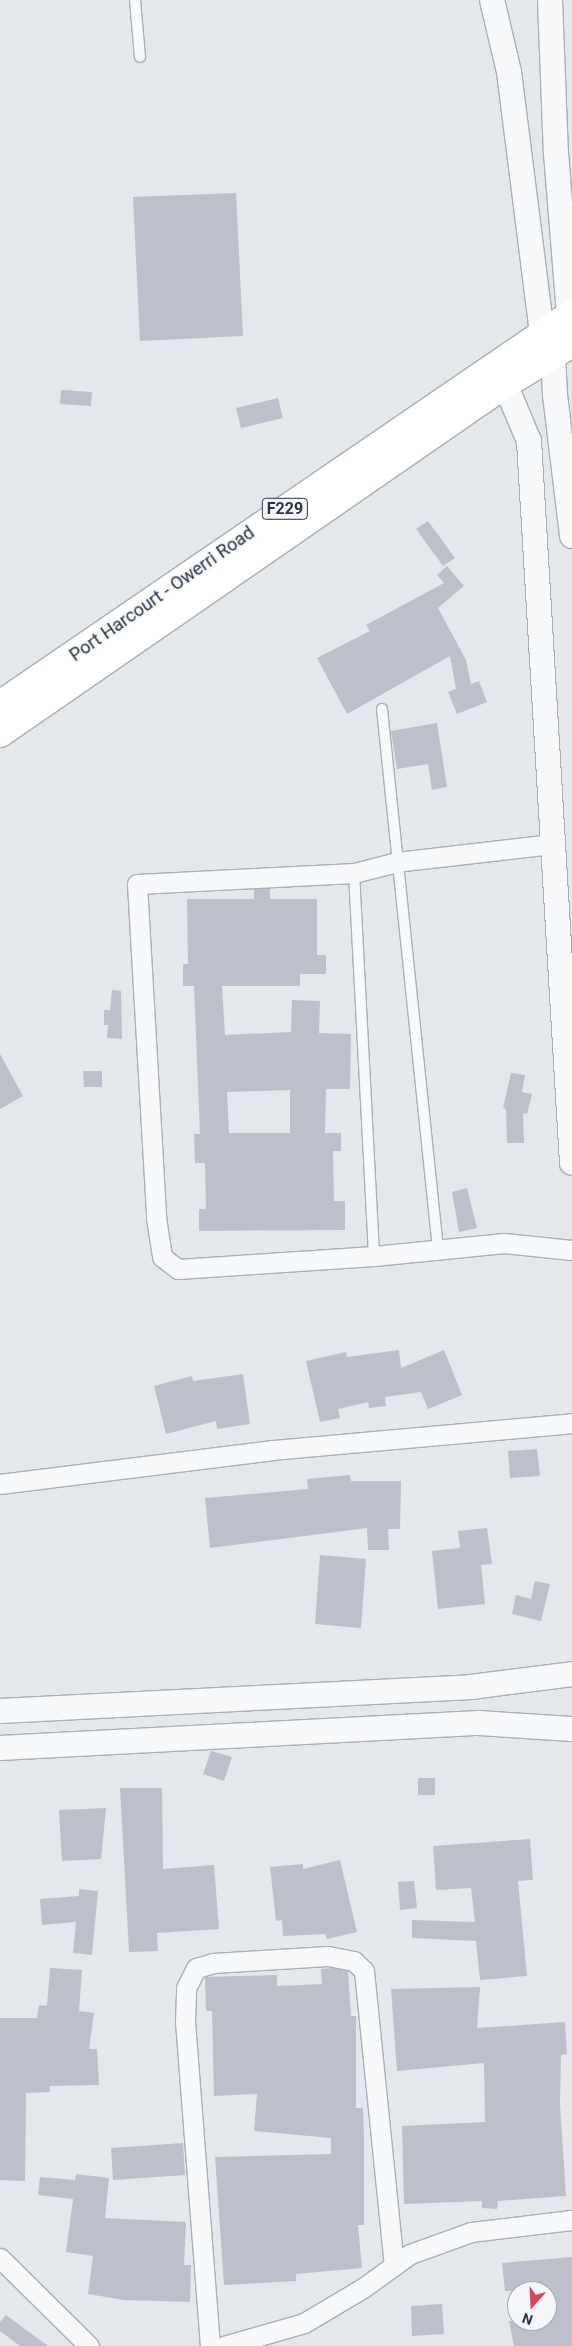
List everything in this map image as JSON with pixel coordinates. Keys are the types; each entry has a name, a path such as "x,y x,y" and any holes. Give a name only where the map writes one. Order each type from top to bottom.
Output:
{"main road":[{"name":"Port Harcourt - Owerri Road","path":"0,732 505,384 556,343 571,315"},
{"name":"Port Harcourt - Owerri Road","path":"0,705 556,343"}],"street":[{"path":"492,0 509,72 556,343 555,395 572,536"},
{"path":"550,0 556,152 571,315"},
{"path":"505,384 529,442 572,1163"},
{"path":"552,844 398,862 354,873 137,884 156,1218 162,1257 178,1268 374,1256 504,1243 572,1250"},
{"path":"0,1484 272,1450 572,1423"},
{"path":"0,1711 472,1687 572,1674"},
{"path":"0,1748 479,1723 572,1729"},
{"path":"210,2346 185,2022 186,1988 196,1968 213,1963 328,1956 354,1961 364,1971 394,2265"},
{"path":"224,2346 304,2323 363,2288 410,2254 471,2232 572,2220"},
{"path":"0,2258 89,2346"}],"lane":[{"path":"135,0 140,57"},
{"path":"382,709 438,1249"},
{"path":"354,873 374,1256"}],"building":[{"path":"236,193 243,336 140,341 133,197"},
{"path":"61,390 92,392 91,406 60,404"},
{"path":"278,398 283,418 241,428 236,408"},
{"path":"428,521 455,558 443,566 416,529"},
{"path":"447,566 464,586 438,608 466,660 471,684 479,681 487,702 457,714 448,692 456,689 450,656 347,714 317,658 370,631 366,625 444,583 437,575"},
{"path":"437,723 447,787 432,790 428,764 397,769 391,731"},
{"path":"270,888 270,899 317,899 317,955 326,955 326,974 300,974 300,986 222,986 225,1035 291,1032 292,1000 320,1001 319,1033 351,1034 350,1089 326,1089 325,1133 341,1133 341,1151 333,1151 334,1201 345,1201 345,1230 199,1231 199,1209 206,1209 205,1163 195,1163 194,1134 200,1134 194,986 183,986 183,964 188,964 187,899 254,899 254,889","holes":["290,1090 290,1133 229,1133 227,1092"]},
{"path":"112,990 121,991 122,1039 107,1038 108,1025 104,1025 104,1010 110,1010"},
{"path":"0,1054 23,1096 0,1109"},
{"path":"83,1071 102,1071 102,1087 84,1087"},
{"path":"511,1073 525,1075 522,1092 532,1094 527,1114 523,1113 524,1143 507,1143 506,1109 503,1108"},
{"path":"467,1188 477,1228 459,1232 452,1192"},
{"path":"399,1350 401,1368 444,1350 462,1395 428,1409 421,1392 385,1397 386,1406 369,1408 368,1402 338,1409 340,1418 320,1422 306,1361 346,1352 347,1357"},
{"path":"243,1374 250,1424 217,1429 216,1421 166,1434 154,1386 192,1376 193,1381"},
{"path":"537,1449 540,1476 510,1478 508,1451"},
{"path":"350,1475 351,1481 401,1481 400,1529 388,1529 389,1550 368,1550 367,1528 210,1548 205,1498 308,1489 307,1479"},
{"path":"487,1528 492,1564 481,1565 485,1604 438,1609 432,1551 460,1548 458,1531"},
{"path":"320,1555 366,1559 361,1628 315,1624"},
{"path":"535,1581 550,1584 541,1621 512,1614 516,1595 531,1599"},
{"path":"211,1751 232,1757 224,1781 203,1774"},
{"path":"418,1778 435,1778 435,1795 418,1795"},
{"path":"120,1788 162,1788 163,1869 214,1865 219,1929 157,1933 158,1951 129,1952"},
{"path":"106,1808 101,1859 62,1861 59,1810"},
{"path":"530,1839 533,1880 518,1881 527,1976 480,1980 476,1941 412,1938 412,1920 475,1922 471,1888 436,1890 433,1846"},
{"path":"340,1860 357,1932 327,1939 325,1934 283,1936 282,1920 276,1921 270,1867 303,1864 303,1869"},
{"path":"414,1881 417,1908 400,1910 398,1882"},
{"path":"79,1889 98,1891 92,1955 73,1953 76,1922 42,1925 40,1899 79,1896"},
{"path":"50,1968 82,1970 79,2011 94,2013 89,2049 97,2049 99,2085 50,2086 50,2092 26,2093 25,2181 0,2180 0,2018 37,2018 39,2005 47,2006"},
{"path":"331,1968 348,1971 351,2016 356,2016 356,2108 363,2108 364,2138 364,2225 358,2225 362,2268 296,2274 296,2281 224,2285 215,2157 331,2154 331,2138 254,2131 257,2094 214,2096 212,2011 206,2011 205,1977 277,1975 277,1986 322,1984 321,1969"},
{"path":"480,1987 477,2028 565,2022 567,2054 561,2055 560,2105 566,2196 498,2201 497,2209 482,2208 482,2201 404,2204 402,2126 485,2122 484,2063 397,2071 391,1989"},
{"path":"183,2143 185,2175 113,2180 111,2148"},
{"path":"76,2174 109,2178 105,2218 186,2222 184,2265 191,2265 190,2302 124,2300 88,2294 93,2256 66,2252 73,2199 38,2195 40,2177 75,2180"},
{"path":"572,2257 572,2346 514,2346 511,2331 557,2331 557,2281 507,2281 507,2291 505,2291 502,2263"},
{"path":"442,2304 444,2334 412,2336 411,2306"},
{"path":"6,2315 48,2346 20,2346 0,2331 0,2322"}]}
